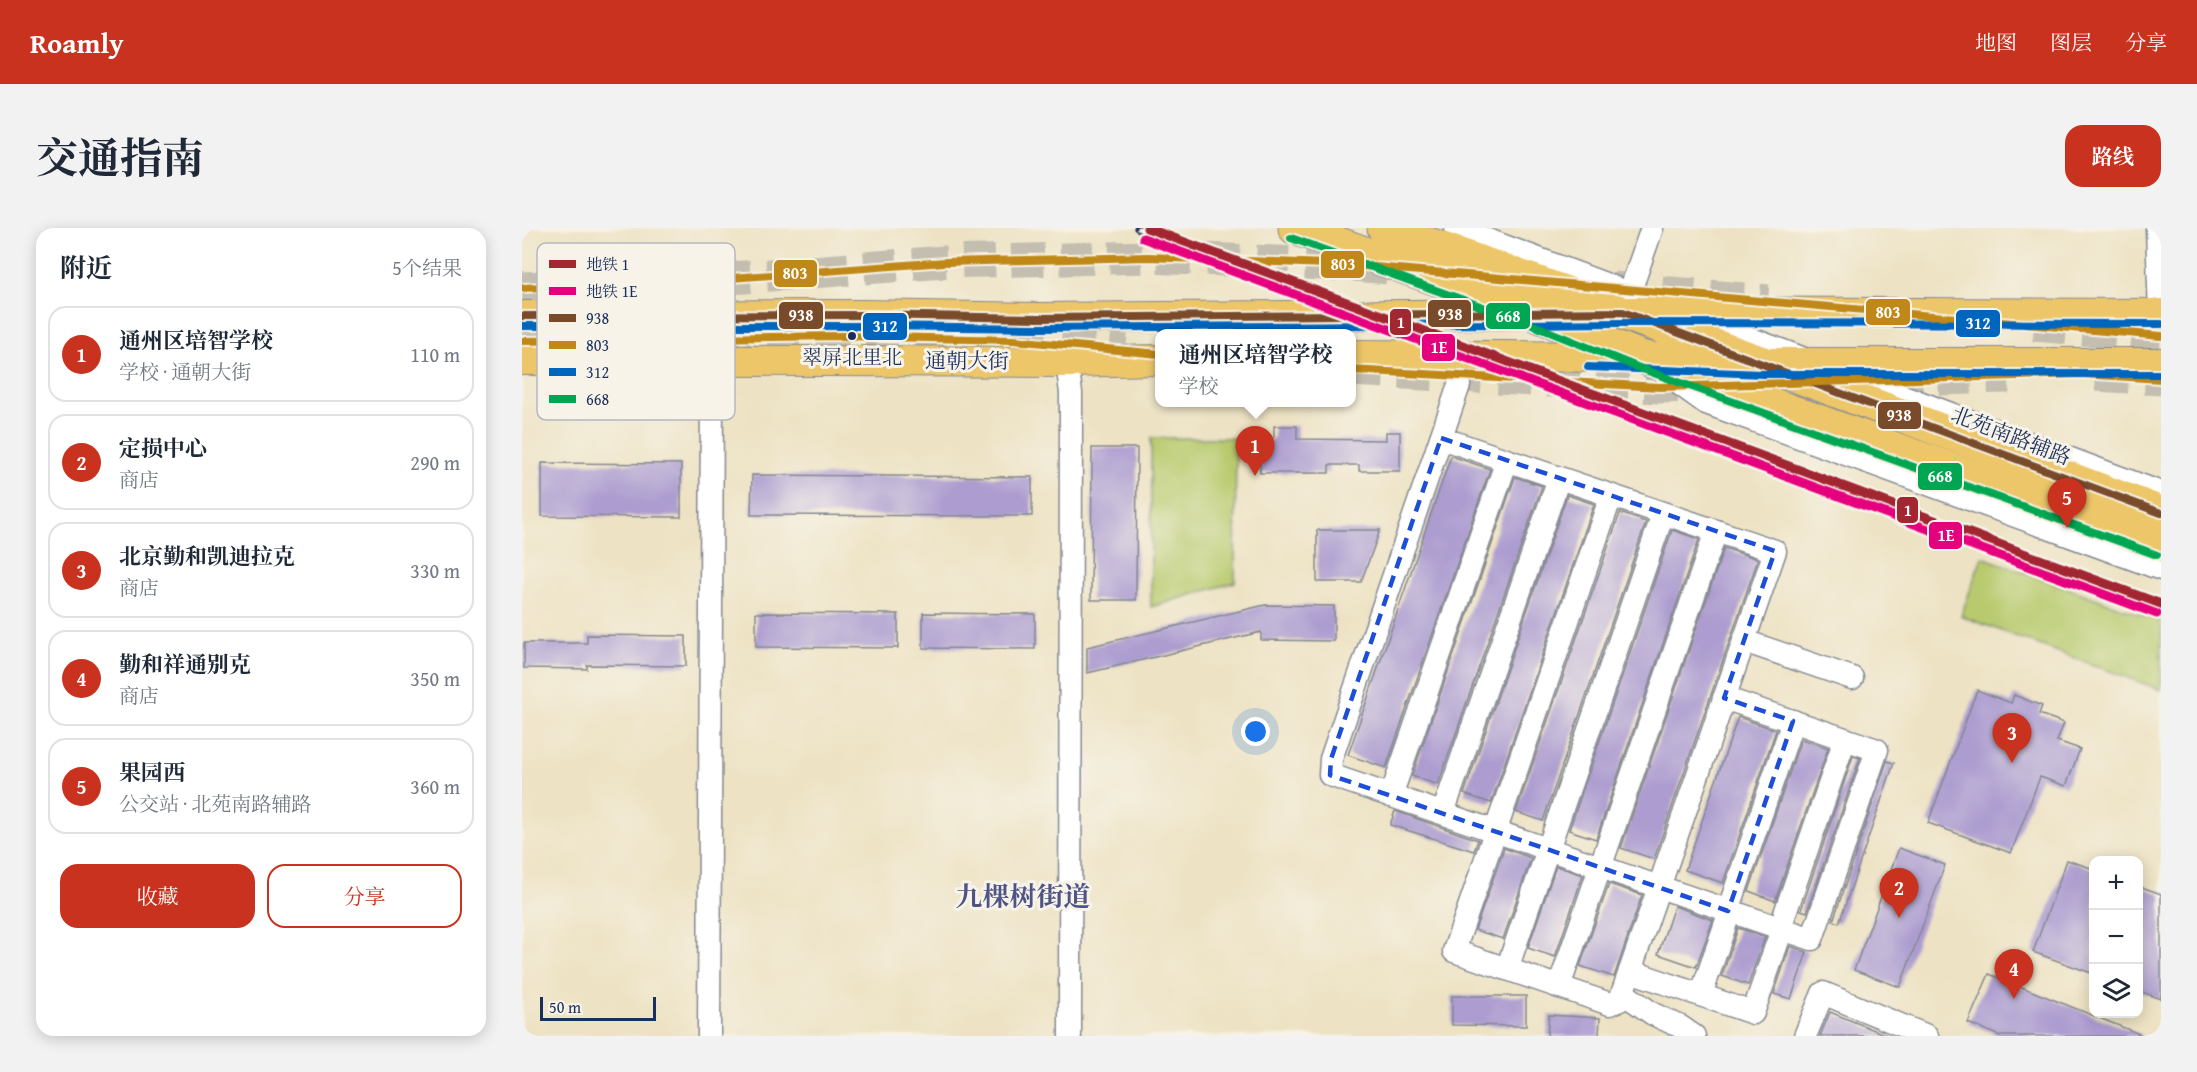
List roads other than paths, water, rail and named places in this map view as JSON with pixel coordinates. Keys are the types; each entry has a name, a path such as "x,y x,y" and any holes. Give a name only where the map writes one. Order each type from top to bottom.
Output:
{"highway":[{"path":"1295,228 1534,314 1641,357 2161,545"},
{"path":"1384,228 1626,302 1763,363 2161,513"}],"main road":[{"name":"通朝大街","path":"735,315 1050,318 1534,314 1626,302 1682,312 2160,314"},
{"name":"通朝大街","path":"522,316 537,316"},
{"path":"1356,355 1641,357 1763,363 2161,363"},
{"name":"通朝大街","path":"522,360 537,360"},
{"name":"通朝大街","path":"735,361 1155,360"}],"street":[{"path":"1456,228 1626,302 1652,228"},
{"path":"2157,228 2160,314"},
{"name":"北苑南路辅路","path":"1682,312 2161,493"},
{"path":"1641,357 1706,403 2161,569"},
{"path":"1067,362 1071,393 1070,1036"},
{"path":"1459,385 1331,759 1330,775 1812,939 1877,750 1724,698"},
{"path":"709,1036 712,420"},
{"path":"1441,438 1611,495 1664,514 1775,551 1623,993 1620,1000 1610,1004 1454,951 1611,495"},
{"path":"1391,796 1507,460"},
{"path":"1443,813 1559,478"},
{"path":"1507,969 1664,514"},
{"path":"1559,987 1716,531"},
{"path":"1744,641 1852,678"},
{"path":"1701,995 1793,721"},
{"path":"1630,971 1753,1013 1845,739"},
{"path":"1623,993 1653,1014 1681,1026 1694,1036"},
{"path":"1805,1036 1823,993 1927,1036"}],"tunnel":[{"path":"735,278 945,262 1148,257 1391,268"},
{"path":"522,288 537,287"},
{"path":"1613,288 1768,301"},
{"path":"2034,325 2161,336"},
{"path":"735,338 842,336 1013,340 1126,351"},
{"path":"522,341 537,341"},
{"path":"1356,370 1660,387 2009,377"},
{"path":"2096,375 2161,379"}],"railway":[{"path":"1137,228 1218,264 1628,418"},
{"path":"1589,395 1662,418"}],"metro line":[{"name":"1","path":"1147,228 2161,604"},
{"name":"1E","path":"1143,238 2157,614"}],"place":[{"name":"翠屏北里北","path":"852,336"},
{"name":"通州区培智学校","path":"1255,476"},
{"name":"果园西","path":"2067,528"},
{"name":"北京勤和凯迪拉克","path":"2012,763"},
{"name":"定损中心","path":"1899,918"},
{"name":"勤和祥通别克","path":"2014,999"}],"district":[{"name":"九棵树街道","path":"1023,897"}]}
